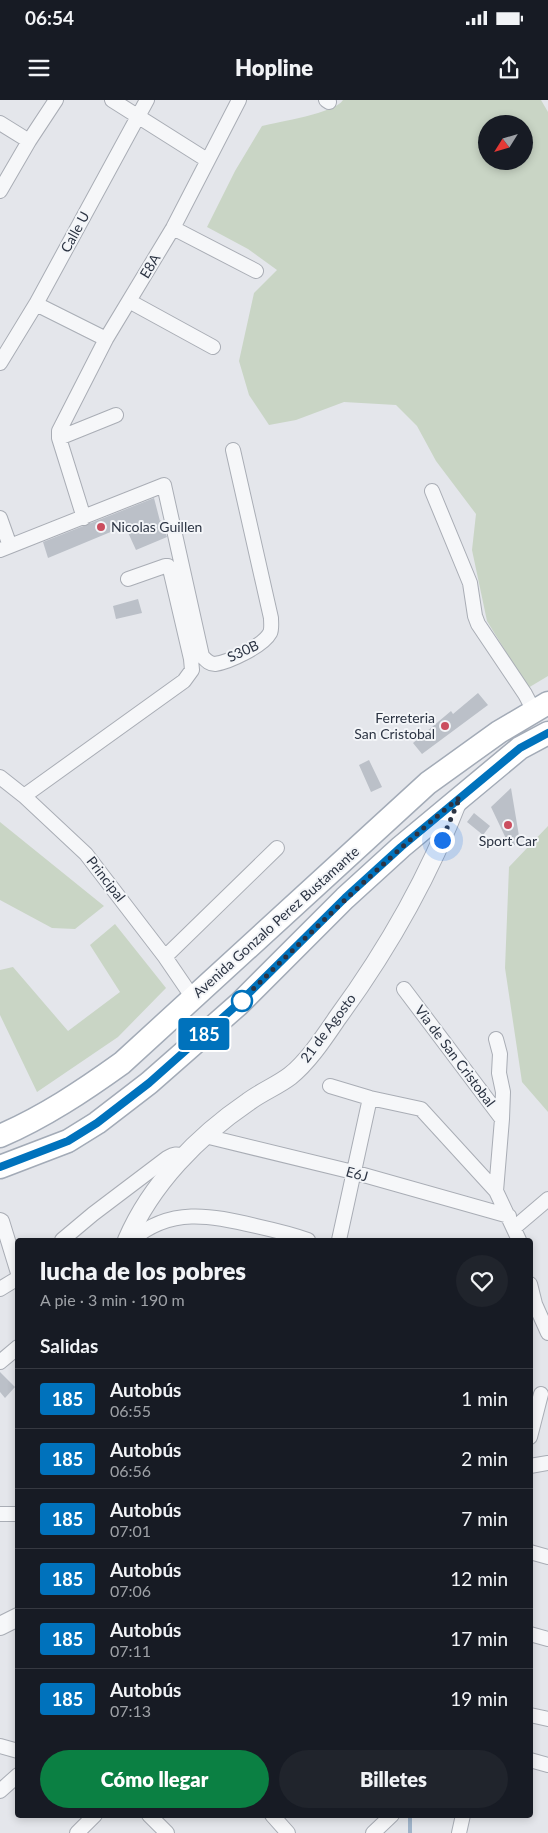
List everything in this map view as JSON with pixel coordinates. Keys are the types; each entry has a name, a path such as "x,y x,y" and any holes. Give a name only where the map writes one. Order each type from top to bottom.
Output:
{"main road":[{"name":"Avenida Gonzalo Perez Bustamante","path":"0,1136 19,1128 82,1092 122,1063 428,783 499,732 541,707"},
{"name":"Avenida Gonzalo Perez Bustamante","path":"0,1167 68,1141 97,1123 149,1083 238,1004 345,898 401,847 520,748 548,733"}],"street":[{"path":"0,191 29,141 56,100"},
{"path":"112,100 207,160"},
{"name":"Calle U","path":"0,363 36,304 147,100"},
{"name":"E8A","path":"59,435 106,339 173,228 238,100"},
{"path":"0,123 29,141"},
{"path":"173,228 256,271"},
{"path":"129,301 213,347"},
{"path":"36,304 106,339"},
{"path":"0,518 5,548 84,518 59,435 116,415"},
{"name":"S30B","path":"84,518 164,484 202,656 208,662 215,664 248,652 263,643 271,632 271,618 233,450"},
{"path":"432,491 470,583 478,624 525,694 541,707"},
{"path":"24,796 184,681 192,670 168,566 128,579"},
{"name":"Principal","path":"0,777 24,796 86,854 165,957 193,998"},
{"name":"21 de Agosto","path":"128,1238 135,1221 150,1198 205,1136 249,1101 290,1075 320,1043 354,994 414,896 442,840 460,797"},
{"path":"165,957 277,848"},
{"name":"Via de San Cristobal","path":"404,989 502,1119 496,1191"},
{"path":"496,1039 500,1054 499,1073 503,1092 502,1119"},
{"path":"330,1086 370,1098 422,1108 496,1191 514,1228 548,1199"},
{"path":"339,1238 370,1098"},
{"name":"E6J","path":"205,1136 353,1172 514,1228"},
{"path":"64,1238 92,1214 167,1158 173,1154 185,1157"},
{"path":"134,1238 143,1230 175,1218 196,1216 236,1221 300,1238"},
{"path":"0,1220 15,1264"},
{"path":"236,1221 270,1238"},
{"path":"0,1289 15,1280"},
{"path":"533,1293 548,1333"},
{"path":"0,1362 15,1350"},
{"path":"533,1425 541,1394"},
{"path":"533,1465 548,1462"},
{"path":"0,1514 15,1514"},
{"path":"533,1553 548,1557"},
{"path":"0,1626 15,1619"},
{"path":"533,1635 548,1639"},
{"path":"533,1716 548,1719"},
{"path":"0,1746 15,1751"},
{"path":"533,1761 548,1765"},
{"path":"0,1791 15,1778"},
{"path":"76,1833 92,1818"},
{"path":"152,1818 167,1833"},
{"path":"275,1818 288,1833"},
{"path":"373,1833 389,1818"},
{"path":"459,1833 463,1818"}],"green space":[{"path":"343,100 541,100 548,112 548,676 528,688 487,621 472,550 476,514 436,461 417,426 396,405 344,402 296,420 269,425 249,395 239,361 254,293 277,270 248,249 207,227 235,171 262,126 338,105"},
{"path":"0,822 104,906 75,929 52,928 0,900"},
{"path":"548,826 548,1112 522,1082 505,968 509,867"},
{"path":"115,924 166,988 118,1037 37,1092 0,1015 0,970 13,967 68,1031 120,992 90,945"}],"building":[{"path":"154,498 160,521 167,537 136,550 125,526 48,558 43,542"},
{"path":"138,599 142,613 116,619 113,606"},
{"path":"478,693 488,705 422,754 413,743 451,711 453,714"},
{"path":"369,760 382,787 371,792 359,765"},
{"name":"Sport Car","path":"511,788 520,842 510,847 491,807"},
{"path":"474,813 490,826 483,835 467,822"},
{"path":"0,1372 15,1387 5,1398 0,1392"}],"waterway":[{"path":"410,1818 410,1833"}],"bus line":[{"name":"185","path":"0,1167 68,1141 97,1123 149,1083 238,1004 345,898 401,847 520,748 548,733"}],"place":[{"name":"Nicolas Guillen","path":"101,527"},
{"name":"Ferreteria San Cristobal","path":"445,726"},
{"name":"Sport Car","path":"508,825"}],"route":[{"path":"242,1001 238,1004 345,898 460,797 442,840"}]}
